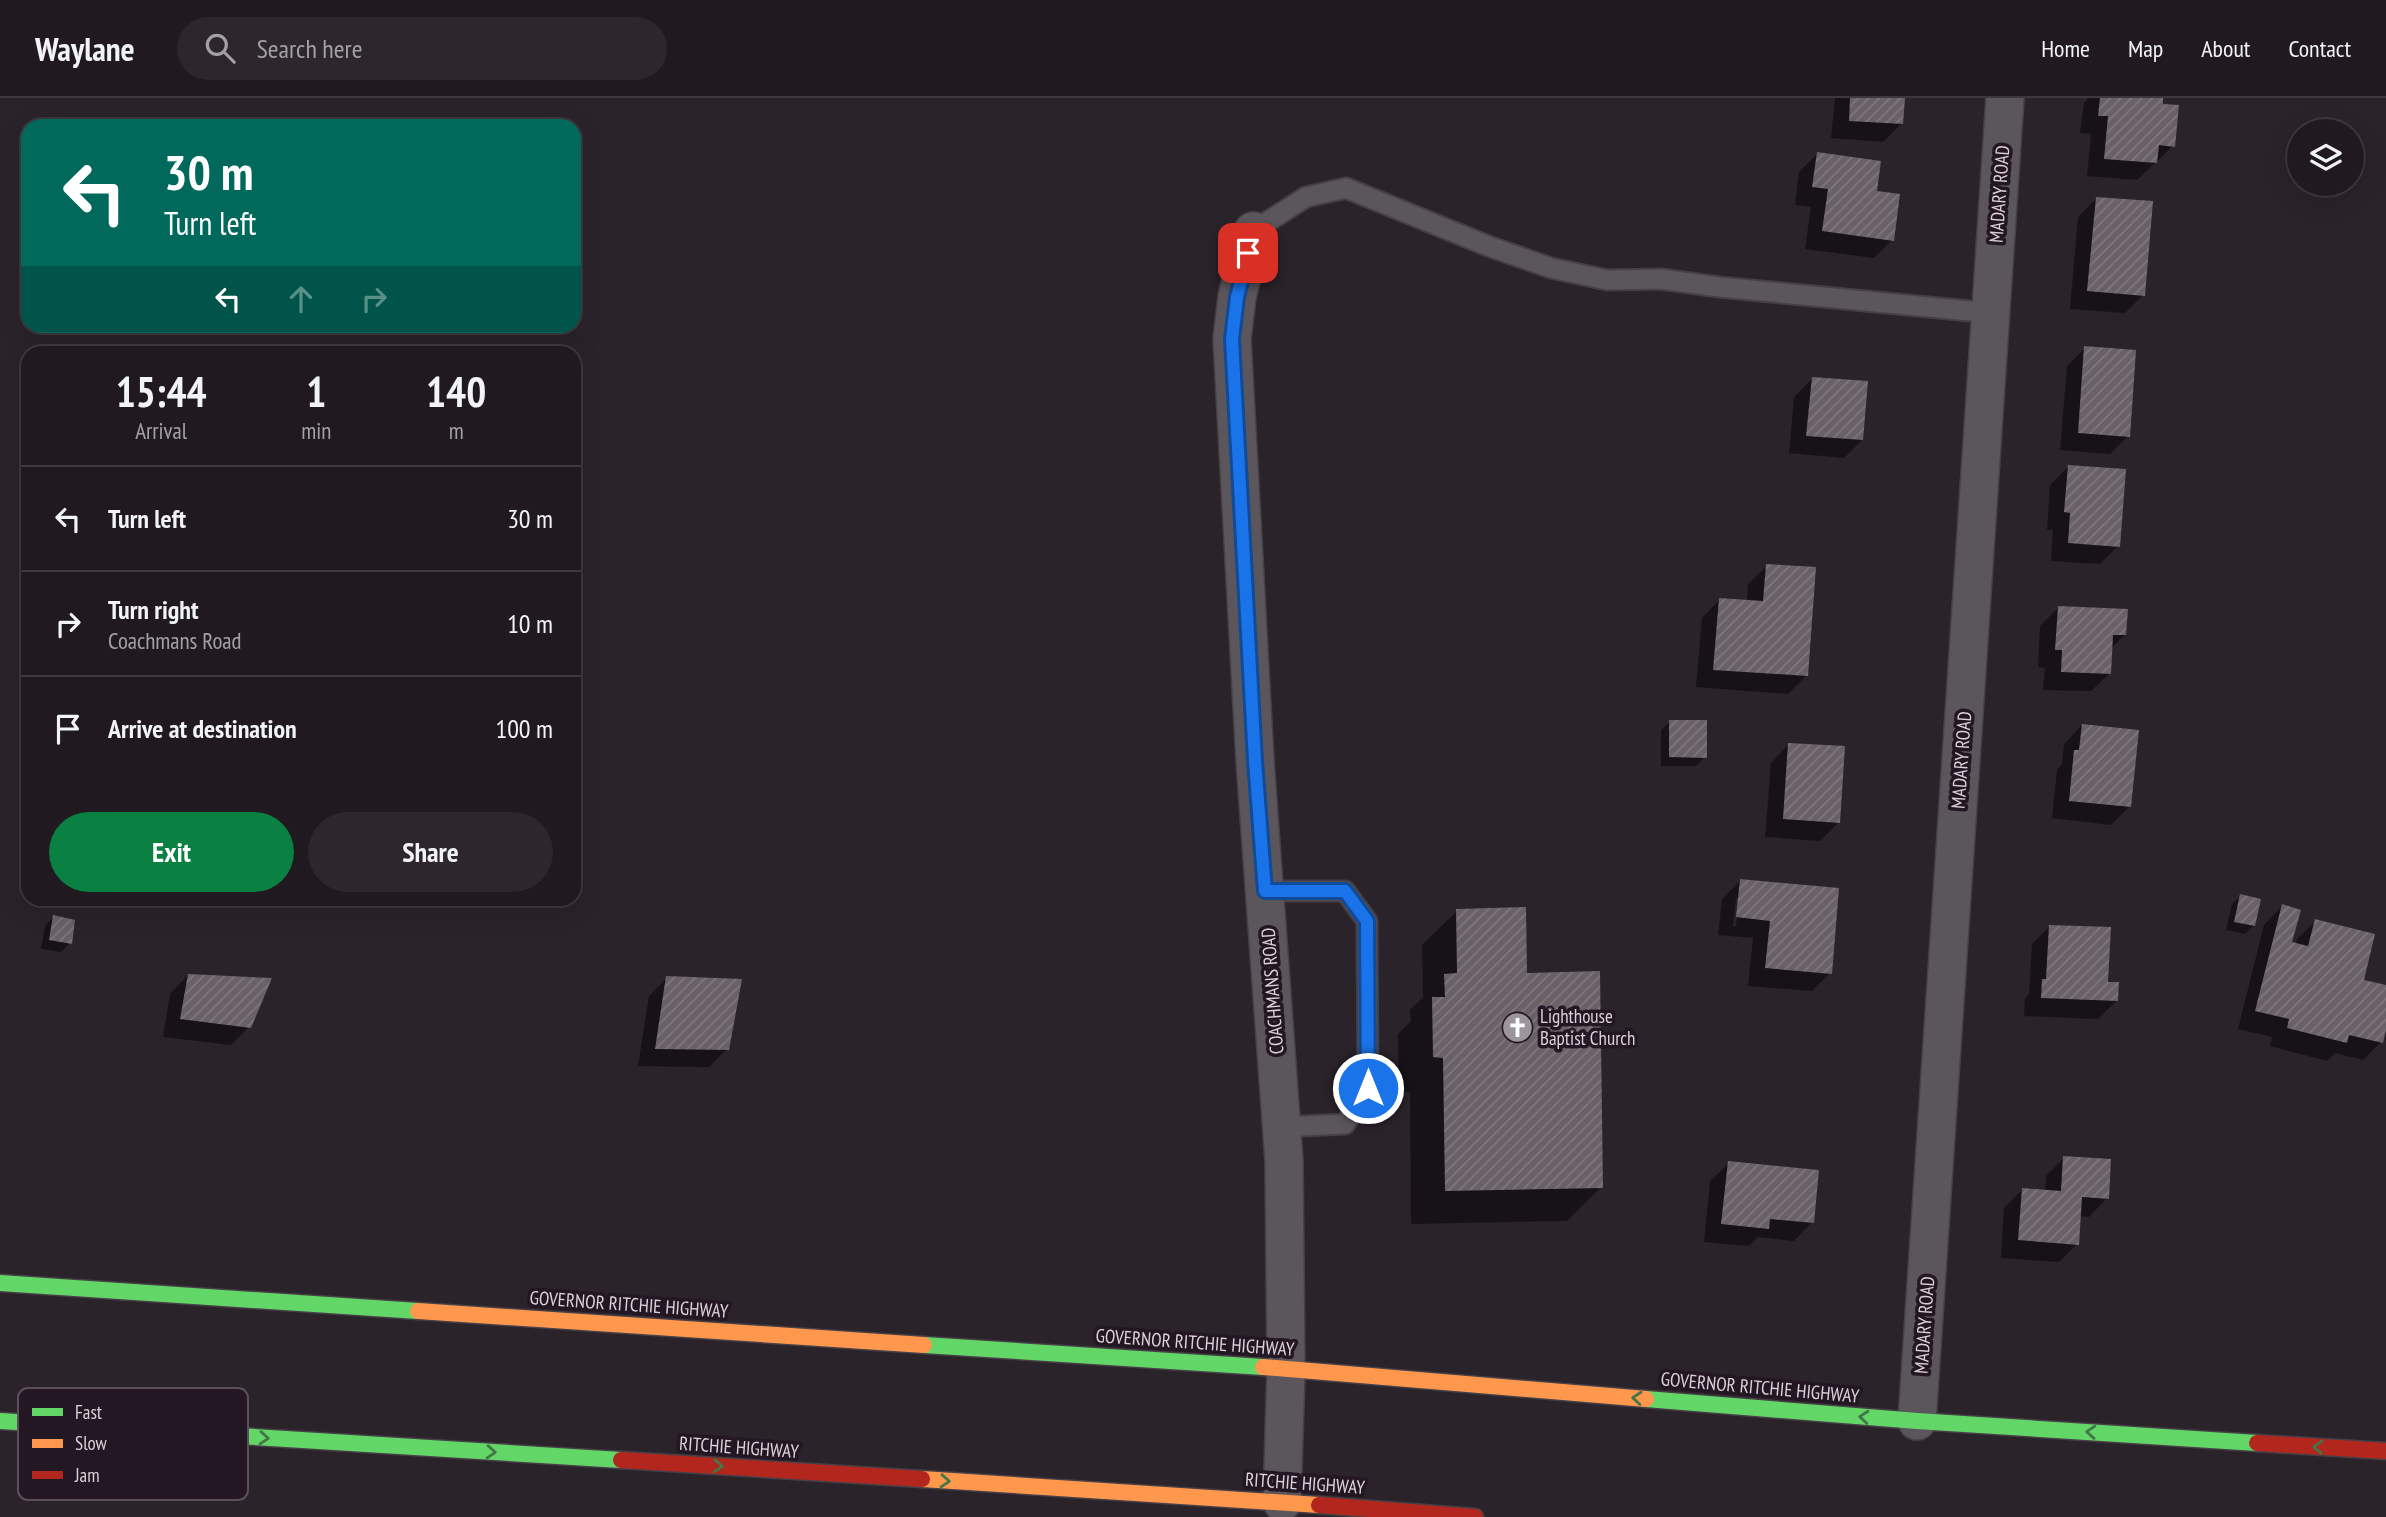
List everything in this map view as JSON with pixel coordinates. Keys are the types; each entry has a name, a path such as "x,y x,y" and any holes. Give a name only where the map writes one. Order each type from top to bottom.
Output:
{"highway":[{"name":"GOVERNOR RITCHIE HIGHWAY","path":"0,1283 1286,1369 1917,1421 2386,1451"},
{"name":"RITCHIE HIGHWAY","path":"0,1421 18,1422"},
{"name":"RITCHIE HIGHWAY","path":"248,1437 1282,1502 1475,1517"}],"street":[{"name":"MADARY ROAD","path":"1917,1421 2005,98"},
{"name":"COACHMANS ROAD","path":"1253,231 1237,297 1232,339 1255,761 1282,1127 1286,1369 1282,1502"}],"lane":[{"path":"1253,231 1306,197 1346,188 1488,246 1551,268 1606,280 1661,279 1991,313"},
{"path":"1265,891 1345,891 1367,921 1368,1088 1345,1124 1282,1127"}],"building":[{"path":"1850,98 1905,98 1903,124 1849,121"},
{"path":"2100,98 2163,98 2163,104 2179,105 2175,147 2159,145 2157,163 2104,159 2108,116 2098,116"},
{"path":"1817,152 1881,161 1877,191 1900,194 1894,241 1822,231 1828,189 1812,187"},
{"path":"2096,197 2153,201 2145,296 2087,291"},
{"path":"2084,346 2136,350 2130,437 2078,433"},
{"path":"1812,377 1868,381 1863,440 1806,436"},
{"path":"2068,465 2126,469 2120,547 2068,543 2070,513 2064,512"},
{"path":"1766,564 1816,567 1808,676 1713,670 1719,598 1763,601"},
{"path":"2058,606 2128,609 2126,635 2113,635 2111,674 2061,672 2062,650 2055,650"},
{"path":"1669,720 1707,720 1707,758 1669,757"},
{"path":"2082,724 2139,730 2131,807 2069,801 2074,750 2079,750"},
{"path":"1788,743 1845,746 1840,823 1783,819"},
{"path":"1740,879 1839,888 1832,974 1765,968 1770,921 1736,917"},
{"path":"2240,894 2261,899 2255,926 2234,922"},
{"path":"2282,904 2301,910 2292,942 2308,946 2315,919 2375,934 2364,980 2386,985 2386,1029 2383,1043 2349,1035 2347,1043 2287,1028 2289,1019 2255,1011"},
{"name":"Lighthouse Baptist Church","path":"1526,907 1527,973 1600,971 1603,1188 1445,1191 1443,1058 1433,1057 1432,997 1445,997 1444,974 1457,973 1456,909"},
{"path":"53,915 75,920 72,944 49,940"},
{"path":"2049,925 2111,927 2108,982 2119,982 2118,1001 2041,998 2042,979 2046,979"},
{"path":"188,974 272,978 251,1028 180,1019"},
{"path":"666,976 742,979 729,1050 655,1049"},
{"path":"2063,1156 2111,1159 2109,1199 2082,1197 2079,1245 2018,1240 2022,1188 2061,1191"},
{"path":"1728,1161 1819,1170 1814,1223 1770,1219 1769,1229 1721,1224"}],"traffic: fast":[{"path":"0,1283 418,1311"},
{"path":"924,1345 1263,1367"},
{"path":"1646,1399 1917,1421 2257,1443"},
{"path":"0,1421 18,1422"},
{"path":"248,1437 621,1460"}],"traffic: slow":[{"path":"418,1311 924,1345"},
{"path":"1263,1367 1646,1399"},
{"path":"922,1479 1319,1505"}],"traffic: jam":[{"path":"2257,1443 2386,1451"},
{"path":"621,1460 922,1479"},
{"path":"1319,1505 1475,1517"}],"place":[{"name":"Lighthouse Baptist Church","path":"1517,1027"}],"route":[{"path":"1248,253 1237,297 1232,339 1255,761 1265,891 1345,891 1367,921 1368,1088"}]}
